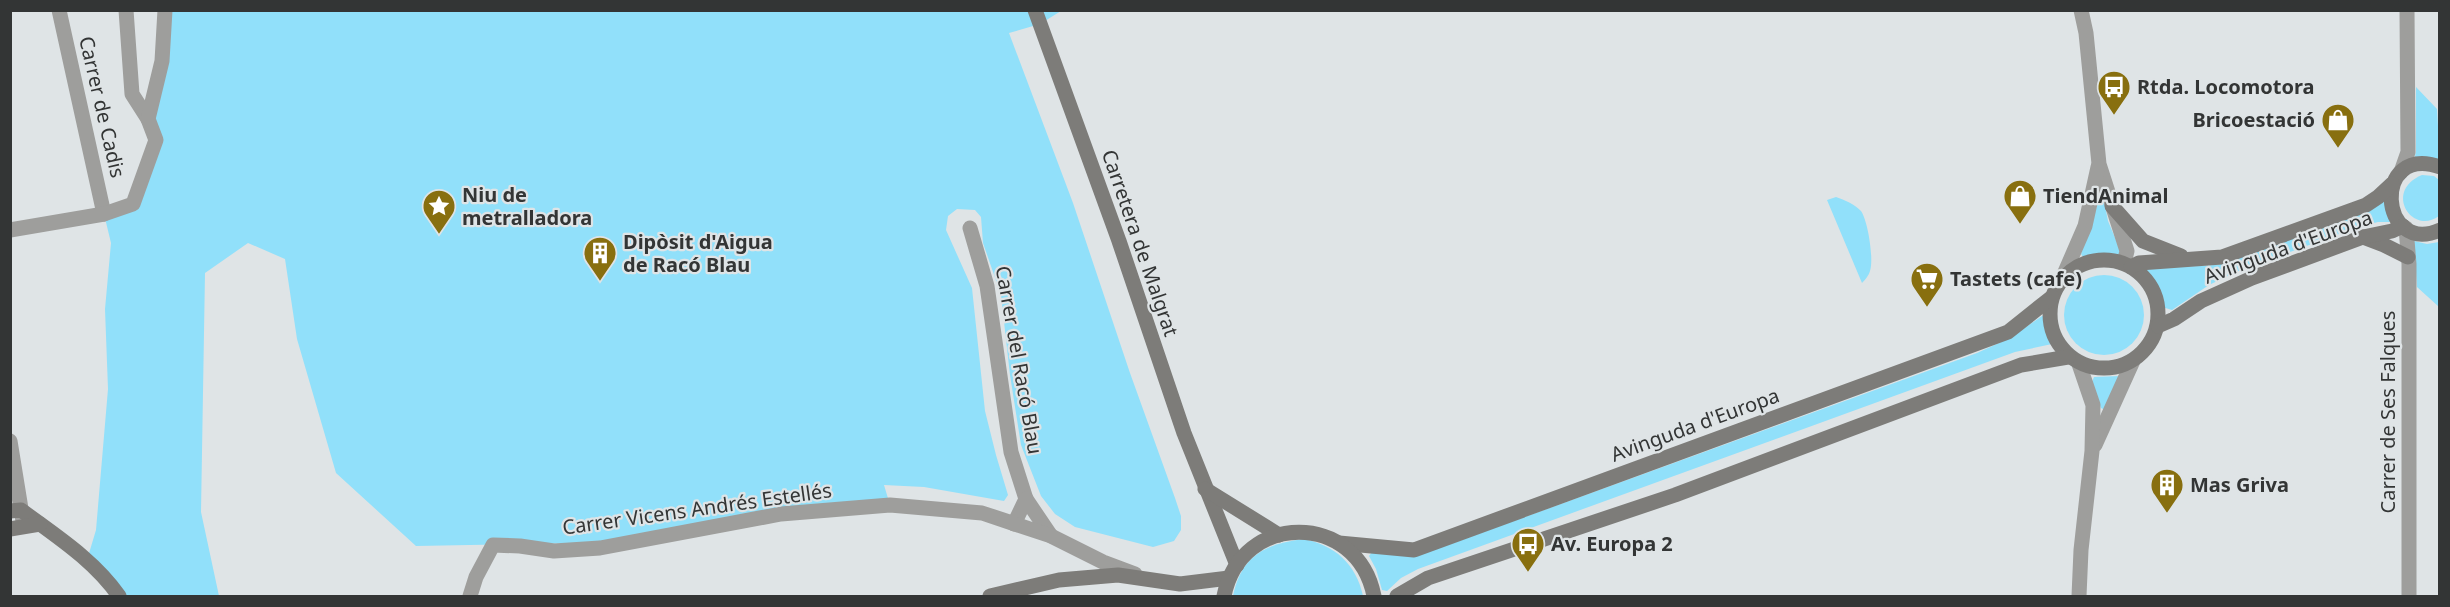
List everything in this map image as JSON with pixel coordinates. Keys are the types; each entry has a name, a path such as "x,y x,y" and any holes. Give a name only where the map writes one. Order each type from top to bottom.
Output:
{"street":[{"name":"Carrer de Cadis","path":"59,10 104,214"},
{"path":"10,230 104,214 133,204 156,140 148,119 132,94 126,10"},
{"path":"148,119 162,61 165,10"},
{"name":"Carretera de Malgrat","path":"1035,10 1233,571"},
{"path":"2081,10 2086,33 2099,164 2127,251 2128,265"},
{"path":"2407,10 2408,152 2389,200 2393,214 2404,227 2419,234 2439,230"},
{"path":"2397,178 2414,165 2429,163 2439,167"},
{"path":"2079,597 2081,550 2092,451 2093,405 2074,360 2058,342 2052,314 2052,297 2085,226 2099,164"},
{"name":"Avinguda d'Europa","path":"2128,265 2196,260 2241,252 2366,205 2378,198 2397,178"},
{"path":"2112,206 2144,241 2165,251 2196,260"},
{"name":"Avinguda d'Europa","path":"2158,326 2174,319 2201,301 2252,278 2363,237 2404,227"},
{"name":"Carrer de Ses Falques","path":"2404,227 2408,257 2409,597"},
{"name":"Carrer del Racó Blau","path":"970,228 987,286 1011,452 1026,499 1051,536"},
{"path":"2363,237 2385,244 2408,257"},
{"path":"1397,597 1428,578 1675,495 2021,365 2074,360 2097,369 2115,368 2133,361 2149,346 2158,326 2158,303 2148,282 2128,265 2102,259 2080,265 2062,279"},
{"name":"Avinguda d'Europa","path":"1339,543 1414,550 2008,332 2052,297"},
{"path":"2092,451 2133,361"},
{"path":"10,441 17,528 46,528"},
{"path":"1205,489 1280,535"},
{"path":"1014,524 1026,499"},
{"name":"Carrer Vicens Andrés Estellés","path":"470,597 476,577 493,545 554,551 600,548 780,514 890,505 982,513 1051,536 1103,562 1147,578"},
{"path":"16,511 46,528 87,560 119,597"},
{"path":"1224,597 1233,571 1251,549 1280,535 1310,533 1339,543 1350,552 1364,568 1374,597"},
{"path":"990,597 1059,580 1118,576 1180,584 1233,571"},
{"path":"1180,584 1197,597"}],"shaded area":[{"path":"165,11 1061,11 1040,24 1009,33 1073,203 1181,516 1181,530 1174,541 1153,547 1075,527 1055,514 1041,496 1021,445 1001,295 983,243 981,217 975,210 957,209 948,216 946,230 972,288 985,411 1008,495 1004,501 924,487 884,485 890,505 636,542 416,546 336,473 297,339 285,259 248,243 205,273 201,512 219,596 119,596 87,560 96,530 108,389 105,309 111,243 104,214 133,204 156,141 148,119"},
{"path":"2416,87 2437,109 2440,160 2414,162"},
{"path":"2422,175 2434,176 2439,180 2439,216 2429,221 2411,216 2403,200 2404,191 2410,182"},
{"path":"1836,197 1849,202 1864,216 1871,249 1871,265 1869,274 1862,283 1827,200"},
{"path":"2385,199 2391,222 2378,222 2358,227 2236,272 2209,285 2172,310 2162,307 2158,290 2145,273 2147,267 2207,266 2227,263"},
{"path":"2099,200 2104,201 2108,221 2121,252 2119,257 2103,256 2085,260 2081,254"},
{"path":"2414,241 2427,244 2439,242 2438,306 2417,287"},
{"path":"2104,275 2119,278 2132,287 2141,300 2144,315 2141,330 2132,343 2119,352 2104,355 2089,352 2076,343 2067,330 2064,315 2067,300 2076,287 2089,278"},
{"path":"2042,316 2046,316 2052,344 2015,352 1418,569 1401,578 1387,591 1382,590 1376,569 1369,556 1372,552 1445,546 1977,353 2010,338"},
{"path":"2120,376 2105,410 2101,408 2092,382 2094,377"},
{"path":"1303,539 1325,546 1342,558 1355,574 1363,596 1233,596 1242,571 1257,554 1277,544"}],"place":[{"name":"Rtda. Locomotora","path":"2114,116"},
{"name":"Bricoestació","path":"2338,149"},
{"name":"TiendAnimal","path":"2020,225"},
{"name":"Niu de metralladora","path":"439,235"},
{"name":"Dipòsit d'Aigua de Racó Blau","path":"600,282"},
{"name":"Tastets (cafe)","path":"1927,308"},
{"name":"Mas Griva","path":"2167,514"},
{"name":"Av. Europa 2","path":"1528,573"}]}
